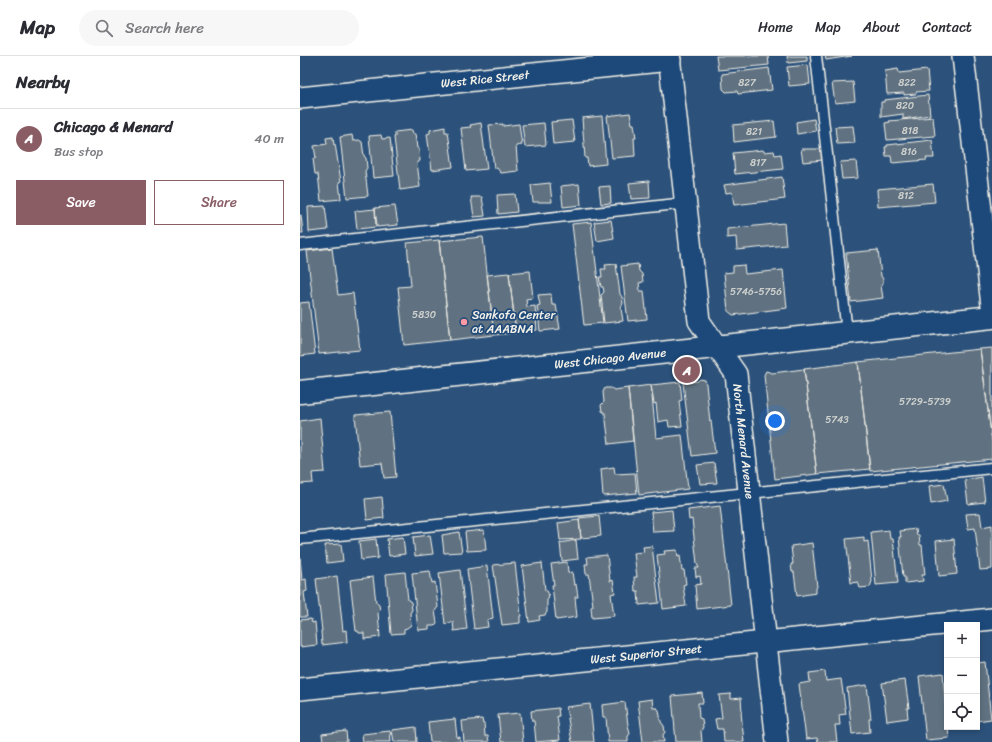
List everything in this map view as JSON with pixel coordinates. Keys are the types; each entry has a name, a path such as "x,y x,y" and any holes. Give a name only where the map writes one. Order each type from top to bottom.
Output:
{"main road":[{"name":"West Chicago Avenue","path":"300,392 992,317"}],"street":[{"path":"963,56 992,305"},
{"name":"West Rice Street","path":"300,98 670,58"},
{"name":"North Menard Avenue","path":"670,58 699,321 736,374 777,742"},
{"name":"West Superior Street","path":"300,689 992,619"}],"lane":[{"path":"816,56 847,333"},
{"path":"300,245 686,203"},
{"path":"300,539 992,468"}],"building":[{"path":"716,56 768,56 769,65 718,70"},
{"path":"787,56 807,56 807,61 788,63"},
{"path":"825,56 852,56 826,60"},
{"path":"808,65 810,84 789,86 787,67"},
{"path":"769,68 772,90 738,94 737,91 726,92 723,89 722,74"},
{"path":"898,69 899,73 927,70 929,91 904,95 904,93 887,94 885,71"},
{"path":"853,82 855,101 835,103 832,83"},
{"path":"928,95 930,115 903,119 903,114 881,117 881,102 884,102 884,100"},
{"path":"630,113 632,124 634,124 636,138 634,138 635,156 612,158 607,116"},
{"path":"602,116 606,164 588,166 587,158 585,158 582,118"},
{"path":"933,117 935,136 887,140 885,123 890,122 889,121"},
{"path":"814,119 816,131 797,134 796,122"},
{"path":"572,120 575,142 553,144 551,122"},
{"path":"774,121 776,137 734,142 733,125"},
{"path":"481,123 487,169 466,171 461,128 471,127 470,125"},
{"path":"544,123 546,145 525,147 522,125"},
{"path":"503,124 503,126 519,124 522,145 516,146 518,171 501,173 497,168 494,168 489,125"},
{"path":"853,126 855,143 837,144 835,127"},
{"path":"445,127 445,132 448,132 453,167 432,170 427,134 430,133 430,130"},
{"path":"412,130 413,134 415,134 417,148 419,150 420,161 417,162 420,187 400,190 394,137 395,132"},
{"path":"352,135 353,141 359,140 362,142 364,156 366,158 367,168 365,171 368,196 347,198 340,137"},
{"path":"381,135 382,139 390,138 394,176 373,178 369,136"},
{"path":"333,137 341,181 339,182 341,199 321,201 318,174 315,174 313,159 316,158 314,146 327,144 326,138"},
{"path":"932,140 934,158 892,163 891,156 886,156 885,147 887,147 887,145"},
{"path":"801,149 821,149 823,160 803,162"},
{"path":"763,150 764,152 774,151 775,155 781,154 783,169 735,174 733,153"},
{"path":"856,161 858,178 842,179 840,162"},
{"path":"782,177 785,199 734,205 732,192 726,193 724,185"},
{"path":"649,181 650,198 631,199 629,183"},
{"path":"550,183 552,202 533,202 531,185"},
{"path":"579,184 581,205 563,207 561,186"},
{"path":"933,184 935,202 878,207 877,189"},
{"path":"610,186 611,203 601,204 599,187"},
{"path":"515,194 517,212 498,214 497,195"},
{"path":"471,197 482,197 485,216 474,217"},
{"path":"325,206 328,230 309,232 308,207"},
{"path":"395,206 398,225 377,227 375,208"},
{"path":"375,209 376,227 357,229 355,211"},
{"path":"301,215 303,233 300,233"},
{"path":"611,220 614,238 597,241 594,222"},
{"path":"591,222 603,323 584,325 572,224"},
{"path":"784,223 786,245 737,250 736,237 727,238 727,229"},
{"path":"483,237 494,335 450,340 439,241"},
{"path":"439,240 450,340 404,345 398,287 411,286 407,243"},
{"path":"332,248 338,295 353,293 360,350 319,354 307,251"},
{"path":"878,250 881,276 883,279 881,286 883,298 851,302 846,253"},
{"path":"616,264 620,294 623,303 621,308 623,321 604,323 601,295 604,292 603,287 601,287 599,277 602,277 601,269 606,269 605,265"},
{"path":"638,264 643,282 639,283 640,291 644,291 647,319 628,321 621,266"},
{"path":"744,265 745,274 783,270 787,308 733,315 728,311 724,273 733,272 733,266"},
{"path":"530,271 533,298 526,299 527,307 535,306 537,330 516,333 509,273"},
{"path":"509,273 516,333 494,335 487,275"},
{"path":"551,294 552,305 556,305 560,329 540,331 537,306 540,305 538,295"},
{"path":"309,302 315,354 300,356 300,303"},
{"path":"992,348 992,441 980,349"},
{"path":"980,349 992,441 992,459 870,471 858,362"},
{"path":"858,362 870,469 817,474 804,369"},
{"path":"804,369 817,474 775,479 764,375 766,371 772,373"},
{"path":"700,379 705,380 706,384 715,453 692,456 683,383 698,381"},
{"path":"680,382 682,400 679,401 682,426 669,427 668,420 658,422 656,403 654,404 651,385"},
{"path":"651,385 656,438 682,435 688,489 639,495 628,388"},
{"path":"605,388 611,388 614,390 628,388 633,441 609,444 605,413 602,411 601,405 604,402 603,392"},
{"path":"390,412 396,477 384,478 382,463 360,465 355,415"},
{"path":"320,418 325,472 312,473 313,483 300,484 300,421"},
{"path":"714,463 717,483 700,484 697,465"},
{"path":"614,467 615,474 635,473 637,493 603,496 601,469"},
{"path":"982,477 985,502 968,504 965,480"},
{"path":"944,484 947,501 931,504 929,486"},
{"path":"382,497 384,518 367,520 365,499"},
{"path":"720,506 731,605 697,609 695,585 701,584 700,576 696,577 695,568 699,568 697,564 692,519 689,520 688,510"},
{"path":"672,510 674,531 653,532 651,512"},
{"path":"980,513 982,527 992,525 992,569 980,570 975,528 968,529 966,514"},
{"path":"599,516 601,536 581,538 579,518"},
{"path":"579,520 581,539 560,540 558,523"},
{"path":"916,529 917,535 919,535 920,545 922,545 925,575 922,575 923,581 905,583 905,577 903,577 899,537 901,537 900,531"},
{"path":"484,530 486,550 467,551 465,532"},
{"path":"889,530 890,539 893,539 898,583 876,585 871,532"},
{"path":"459,532 462,552 444,553 442,535"},
{"path":"430,535 433,554 415,556 413,537"},
{"path":"403,537 405,554 389,556 387,539"},
{"path":"864,537 864,542 868,541 872,581 870,587 860,588 858,582 851,583 846,539"},
{"path":"376,539 378,558 361,560 359,541"},
{"path":"954,539 957,574 939,576 936,541"},
{"path":"576,540 578,559 562,561 560,543"},
{"path":"812,543 817,587 816,593 797,596 794,572 792,572 791,564 793,564 791,546"},
{"path":"341,544 343,561 327,563 325,545"},
{"path":"652,546 659,603 639,605 638,591 635,591 634,577 637,577 634,553 644,552 643,547"},
{"path":"677,550 678,557 680,556 682,570 684,570 686,584 683,585 686,606 663,609 657,555 665,554 664,551"},
{"path":"607,555 610,581 613,580 615,593 611,594 614,616 592,618 591,607 593,606 589,574 586,574 585,564 588,564 587,557"},
{"path":"300,557 302,580 306,579 307,591 304,592 307,617 300,617"},
{"path":"567,562 568,573 572,572 574,585 576,584 578,597 575,597 577,617 556,620 551,564"},
{"path":"515,563 521,616 520,623 502,625 493,565"},
{"path":"542,563 545,590 548,592 549,598 547,600 547,612 545,615 539,616 540,620 529,622 522,566"},
{"path":"487,566 493,618 487,620 488,627 474,629 467,569"},
{"path":"460,570 467,629 454,631 453,622 445,624 439,573"},
{"path":"430,571 432,583 435,582 438,607 435,611 437,623 434,626 429,626 429,629 418,630 412,573"},
{"path":"405,572 408,600 411,602 412,610 410,613 411,625 404,629 404,633 391,634 386,574"},
{"path":"337,576 343,631 346,630 347,642 322,645 322,631 316,579"},
{"path":"373,577 376,602 379,605 380,610 378,612 380,637 364,639 364,633 359,633 356,631 350,580"},
{"path":"311,619 312,623 315,622 317,645 300,647 300,620"},
{"path":"985,662 991,719 980,721 980,694 980,663"},
{"path":"825,671 826,681 841,679 846,714 839,715 840,725 835,725 837,742 818,742 817,738 806,739 799,684 810,682 809,673"},
{"path":"943,673 944,730 948,730 949,738 926,740 919,676"},
{"path":"905,680 909,708 907,708 908,718 887,721 882,683"},
{"path":"867,685 871,719 869,719 870,732 852,734 847,688"},
{"path":"702,693 703,703 698,703 699,718 702,719 703,727 701,731 702,742 676,742 672,696"},
{"path":"731,694 731,699 741,698 744,742 724,742 723,729 717,729 715,719 722,718 719,695"},
{"path":"652,699 653,708 657,708 659,710 661,722 664,726 664,742 643,742 638,701"},
{"path":"625,702 630,734 628,736 628,742 608,742 606,717 603,717 602,705"},
{"path":"590,704 594,742 572,742 566,707"},
{"path":"558,708 559,716 557,716 560,740 536,742 534,721 532,721 531,711"},
{"path":"520,713 523,742 501,742 498,715"},
{"path":"455,719 457,738 460,737 460,742 430,742 428,722"},
{"path":"482,719 483,724 484,723 485,736 488,736 489,742 464,742 462,721"},
{"path":"416,727 417,742 394,742 392,730"},
{"path":"346,731 347,742 323,742 322,734"},
{"path":"390,731 391,742 363,742 362,734"}],"place":[{"name":"Sankofa Center at AAABNA","path":"464,322"},
{"name":"Chicago & Menard","path":"687,370"}]}
